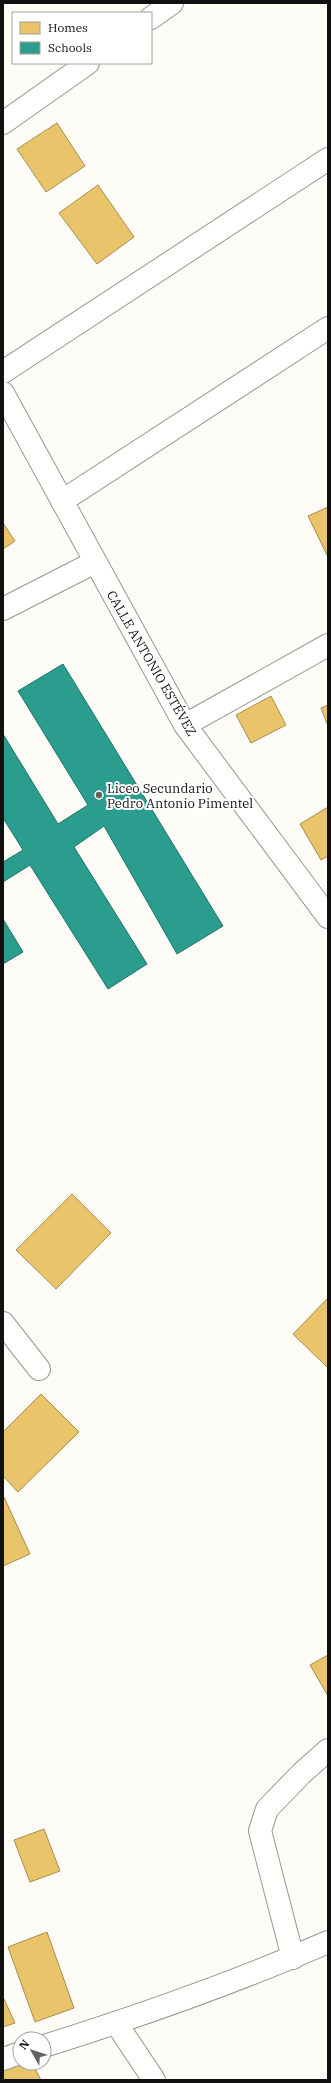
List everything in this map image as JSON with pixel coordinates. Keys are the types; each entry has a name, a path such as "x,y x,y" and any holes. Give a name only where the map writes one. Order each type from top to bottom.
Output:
{"street":[{"path":"152,17 172,3"},
{"path":"3,123 87,64"},
{"path":"3,372 328,159"},
{"path":"62,501 328,328"},
{"name":"CALLE ANTONIO ESTÉVEZ","path":"3,393 185,725 328,917"},
{"path":"3,609 95,562"},
{"path":"185,725 328,645"},
{"path":"3,1323 39,1369"},
{"path":"293,1958 260,1831 267,1809 302,1773 328,1750"},
{"path":"52,2043 116,2023 293,1958 328,1942"},
{"path":"116,2023 154,2080"}],"building: Homes":[{"path":"57,123 85,166 46,192 17,149"},
{"path":"98,185 134,237 97,264 59,213"},
{"path":"328,507 328,557 308,516"},
{"path":"3,523 15,541 3,549"},
{"path":"271,696 286,725 251,743 236,715"},
{"path":"328,705 328,726 321,708"},
{"path":"328,807 328,856 321,860 300,824"},
{"path":"72,1194 111,1233 56,1289 16,1250"},
{"path":"328,1298 328,1368 293,1334"},
{"path":"41,1394 79,1432 18,1492 3,1476 3,1432"},
{"path":"4,1497 30,1554 3,1566 3,1498"},
{"path":"328,1655 328,1696 310,1665"},
{"path":"44,1829 60,1871 30,1882 14,1840"},
{"path":"47,1932 74,2008 35,2022 8,1947"},
{"path":"3,1997 15,2023 3,2027"},
{"path":"12,2066 12,2071 36,2071 41,2080 3,2080 3,2069"}],"building: Schools":[{"path":"63,664 223,926 177,954 104,826 74,847 147,964 108,989 30,865 3,882 3,862 23,850 3,818 3,734 58,824 88,805 18,691"},
{"path":"3,919 23,952 3,964"}],"place":[{"name":"Liceo Secundario Pedro Antonio Pimentel","path":"99,795"}]}
